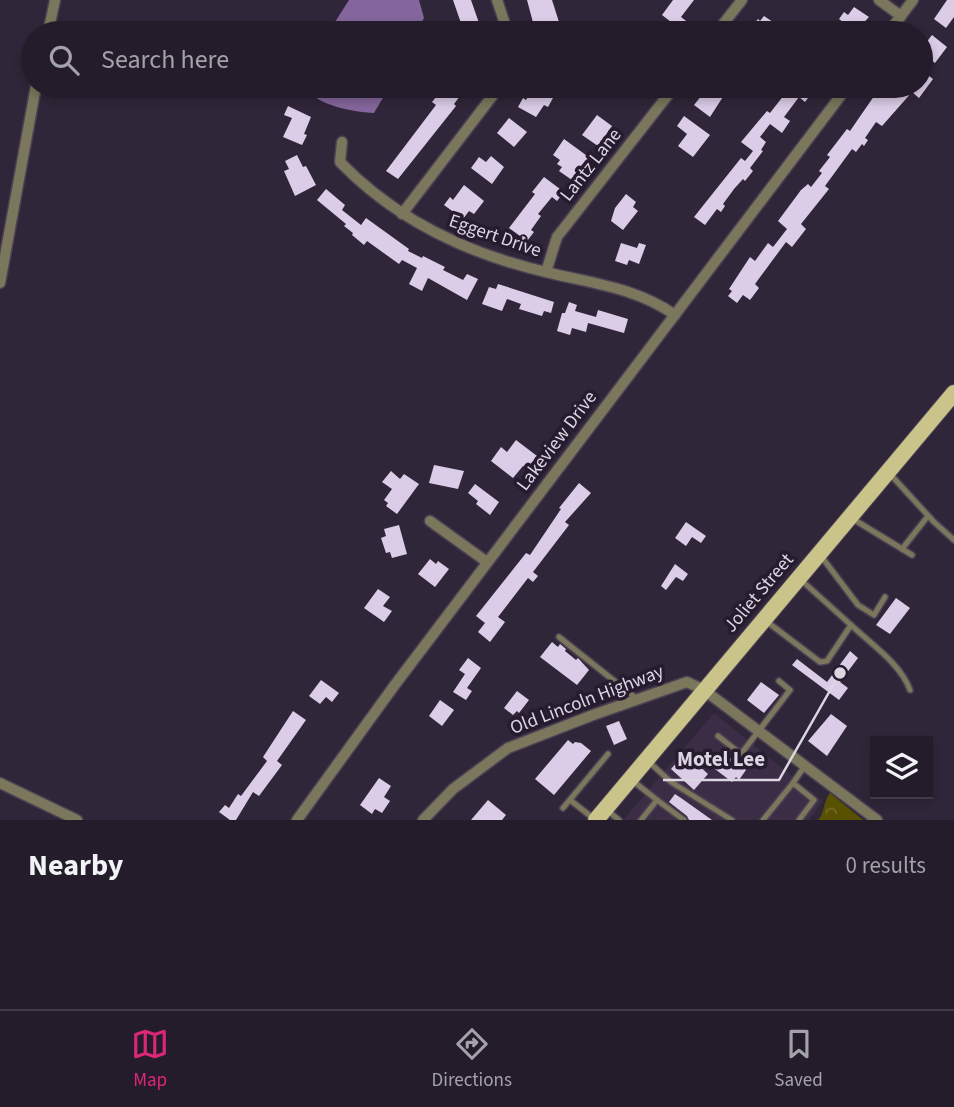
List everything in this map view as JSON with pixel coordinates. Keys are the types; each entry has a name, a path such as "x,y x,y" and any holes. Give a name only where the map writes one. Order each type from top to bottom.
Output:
{"main road":[{"name":"Joliet Street","path":"599,816 954,393"}],"street":[{"path":"51,21 55,0"},
{"path":"497,0 504,21"},
{"path":"725,21 742,0"},
{"path":"879,0 901,16"},
{"path":"897,21 913,0"},
{"path":"0,283 34,98"},
{"path":"402,214 491,98"},
{"name":"Lantz Lane","path":"546,272 557,237 666,98"},
{"name":"Lakeview Drive","path":"297,820 394,685 839,98"},
{"name":"Eggert Drive","path":"342,142 340,162 358,181 430,231 463,247 546,272 645,296 675,315"},
{"path":"430,521 487,562"},
{"name":"Old Lincoln Highway","path":"423,820 453,789 508,748 687,682 704,690"},
{"path":"704,690 877,820"},
{"path":"0,783 77,820"}],"lane":[{"path":"888,472 954,540"},
{"path":"902,549 928,516"},
{"path":"850,517 912,555"},
{"path":"819,553 858,605 874,615 886,597"},
{"path":"799,578 899,670 910,691"},
{"path":"764,620 823,662 827,661 851,625"},
{"path":"559,637 638,699"},
{"path":"718,736 741,754 790,690 779,681"},
{"path":"563,808 608,754"},
{"path":"646,760 671,782 732,820"},
{"path":"763,820 804,766"},
{"path":"630,779 684,820"},
{"path":"793,783 814,800 799,820"},
{"path":"570,800 599,816 619,820"},
{"path":"641,820 657,800"}],"shaded area":[{"path":"349,0 419,0 424,18 422,21 336,21"},
{"path":"316,98 383,98 374,113 325,103"},
{"path":"714,713 823,801 809,820 623,820"}],"green space":[{"path":"830,793 863,820 818,820"}],"building":[{"path":"453,0 471,0 478,21 460,21"},
{"path":"527,0 552,0 559,21 533,21"},
{"path":"673,0 694,0 681,17 686,21 670,21 662,15"},
{"path":"947,0 954,0 954,17 946,28 934,19"},
{"path":"854,7 869,17 865,21 839,19 844,12 848,15"},
{"path":"933,36 947,47 935,63 933,61"},
{"path":"435,98 458,98 454,104 456,106 398,179 386,171 436,105 432,102"},
{"path":"523,98 553,98 548,107 544,105 536,117 518,107"},
{"path":"700,98 722,98 710,117 694,105"},
{"path":"782,98 798,98 784,117 790,121 782,133 770,124 760,137 766,142 761,150 763,151 750,168 753,171 734,189 723,204 725,206 721,212 717,209 705,225 694,217 741,158 745,161 753,151 741,142 767,111 770,113"},
{"path":"873,98 907,98 882,126 876,122 865,138 868,140 864,146 862,144 856,152 852,149 825,186 829,189 801,224 806,229 792,247 786,242 755,284 759,288 750,300 743,295 737,303 728,296 732,291 729,289 750,257 755,261 768,243 773,247 787,229 778,221 801,190 808,184 811,187 830,157 827,155 847,129 850,131"},
{"path":"288,106 311,117 302,145 283,137 292,118 284,115"},
{"path":"597,115 612,126 598,146 582,135"},
{"path":"684,116 710,135 693,157 678,146 687,134 677,126"},
{"path":"509,118 527,132 514,147 497,133"},
{"path":"564,139 590,158 572,180 559,171 562,167 557,164 560,160 553,155"},
{"path":"297,155 316,185 295,196 284,171 289,169 285,161"},
{"path":"491,156 504,167 492,184 471,168 479,157 486,162"},
{"path":"544,177 564,192 557,201 552,197 538,214 541,216 527,241 509,228 535,194 532,192"},
{"path":"464,185 484,201 474,214 469,211 463,219 444,205 450,197 453,200"},
{"path":"326,189 345,205 342,210 361,225 366,218 409,249 408,251 445,267 443,270 463,280 467,274 478,279 467,300 428,278 422,291 409,284 417,268 402,260 399,264 367,241 364,245 352,235 344,226 346,224 317,200"},
{"path":"626,194 636,202 633,207 638,211 623,230 611,221 615,208"},
{"path":"621,243 637,248 639,243 646,245 639,264 629,260 627,265 615,261"},
{"path":"498,284 554,302 551,313 544,311 542,316 519,309 521,304 507,299 502,311 482,304 489,287 496,289"},
{"path":"569,302 577,305 575,311 596,317 598,310 628,319 624,333 588,323 586,332 572,328 570,335 557,331 562,313 565,313"},
{"path":"516,440 537,456 527,469 523,466 513,478 491,461 501,447 507,452"},
{"path":"434,465 464,471 458,489 429,483"},
{"path":"391,471 400,479 404,474 419,484 397,514 386,506 388,503 384,500 392,489 382,482"},
{"path":"579,483 591,493 565,522 569,525 533,572 538,576 533,582 528,578 498,617 505,622 490,642 478,632 485,623 476,616 526,553 530,555 561,509 559,508"},
{"path":"475,484 499,502 490,515 476,504 478,501 468,493"},
{"path":"686,522 706,536 701,543 692,537 686,546 675,538"},
{"path":"399,525 407,554 392,558 390,552 386,553 381,538 386,536 384,529"},
{"path":"430,559 449,569 435,587 418,574"},
{"path":"675,564 688,574 683,581 676,577 666,590 661,586"},
{"path":"378,589 390,597 383,606 392,611 384,622 364,608"},
{"path":"896,598 910,608 890,634 876,625"},
{"path":"552,642 558,647 560,644 589,670 577,685 540,657"},
{"path":"850,651 858,658 840,682 848,688 839,700 792,665 797,659 827,682"},
{"path":"468,658 481,668 467,688 472,691 466,700 453,692 465,674 459,670"},
{"path":"321,680 339,693 332,702 326,697 320,704 309,696"},
{"path":"761,682 779,695 764,713 747,700"},
{"path":"517,691 529,700 519,713 517,711 513,715 504,708"},
{"path":"440,700 454,710 442,726 429,716"},
{"path":"293,711 306,720 277,761 282,765 259,796 253,792 236,820 230,820 219,812 225,805 229,808 238,794 241,796 267,761 263,757"},
{"path":"831,714 847,726 827,756 808,741"},
{"path":"619,721 627,739 614,745 606,726"},
{"path":"568,740 573,744 581,743 591,751 554,795 535,779"},
{"path":"722,752 746,770 739,780 736,777 732,782 711,766"},
{"path":"685,753 708,774 694,790 671,769"},
{"path":"379,778 391,786 384,797 390,801 382,813 375,809 372,814 360,805"},
{"path":"675,794 712,820 689,820 669,802"},
{"path":"488,800 506,815 502,820 471,820"}],"place":[{"name":"Motel Lee","path":"840,673"}]}
